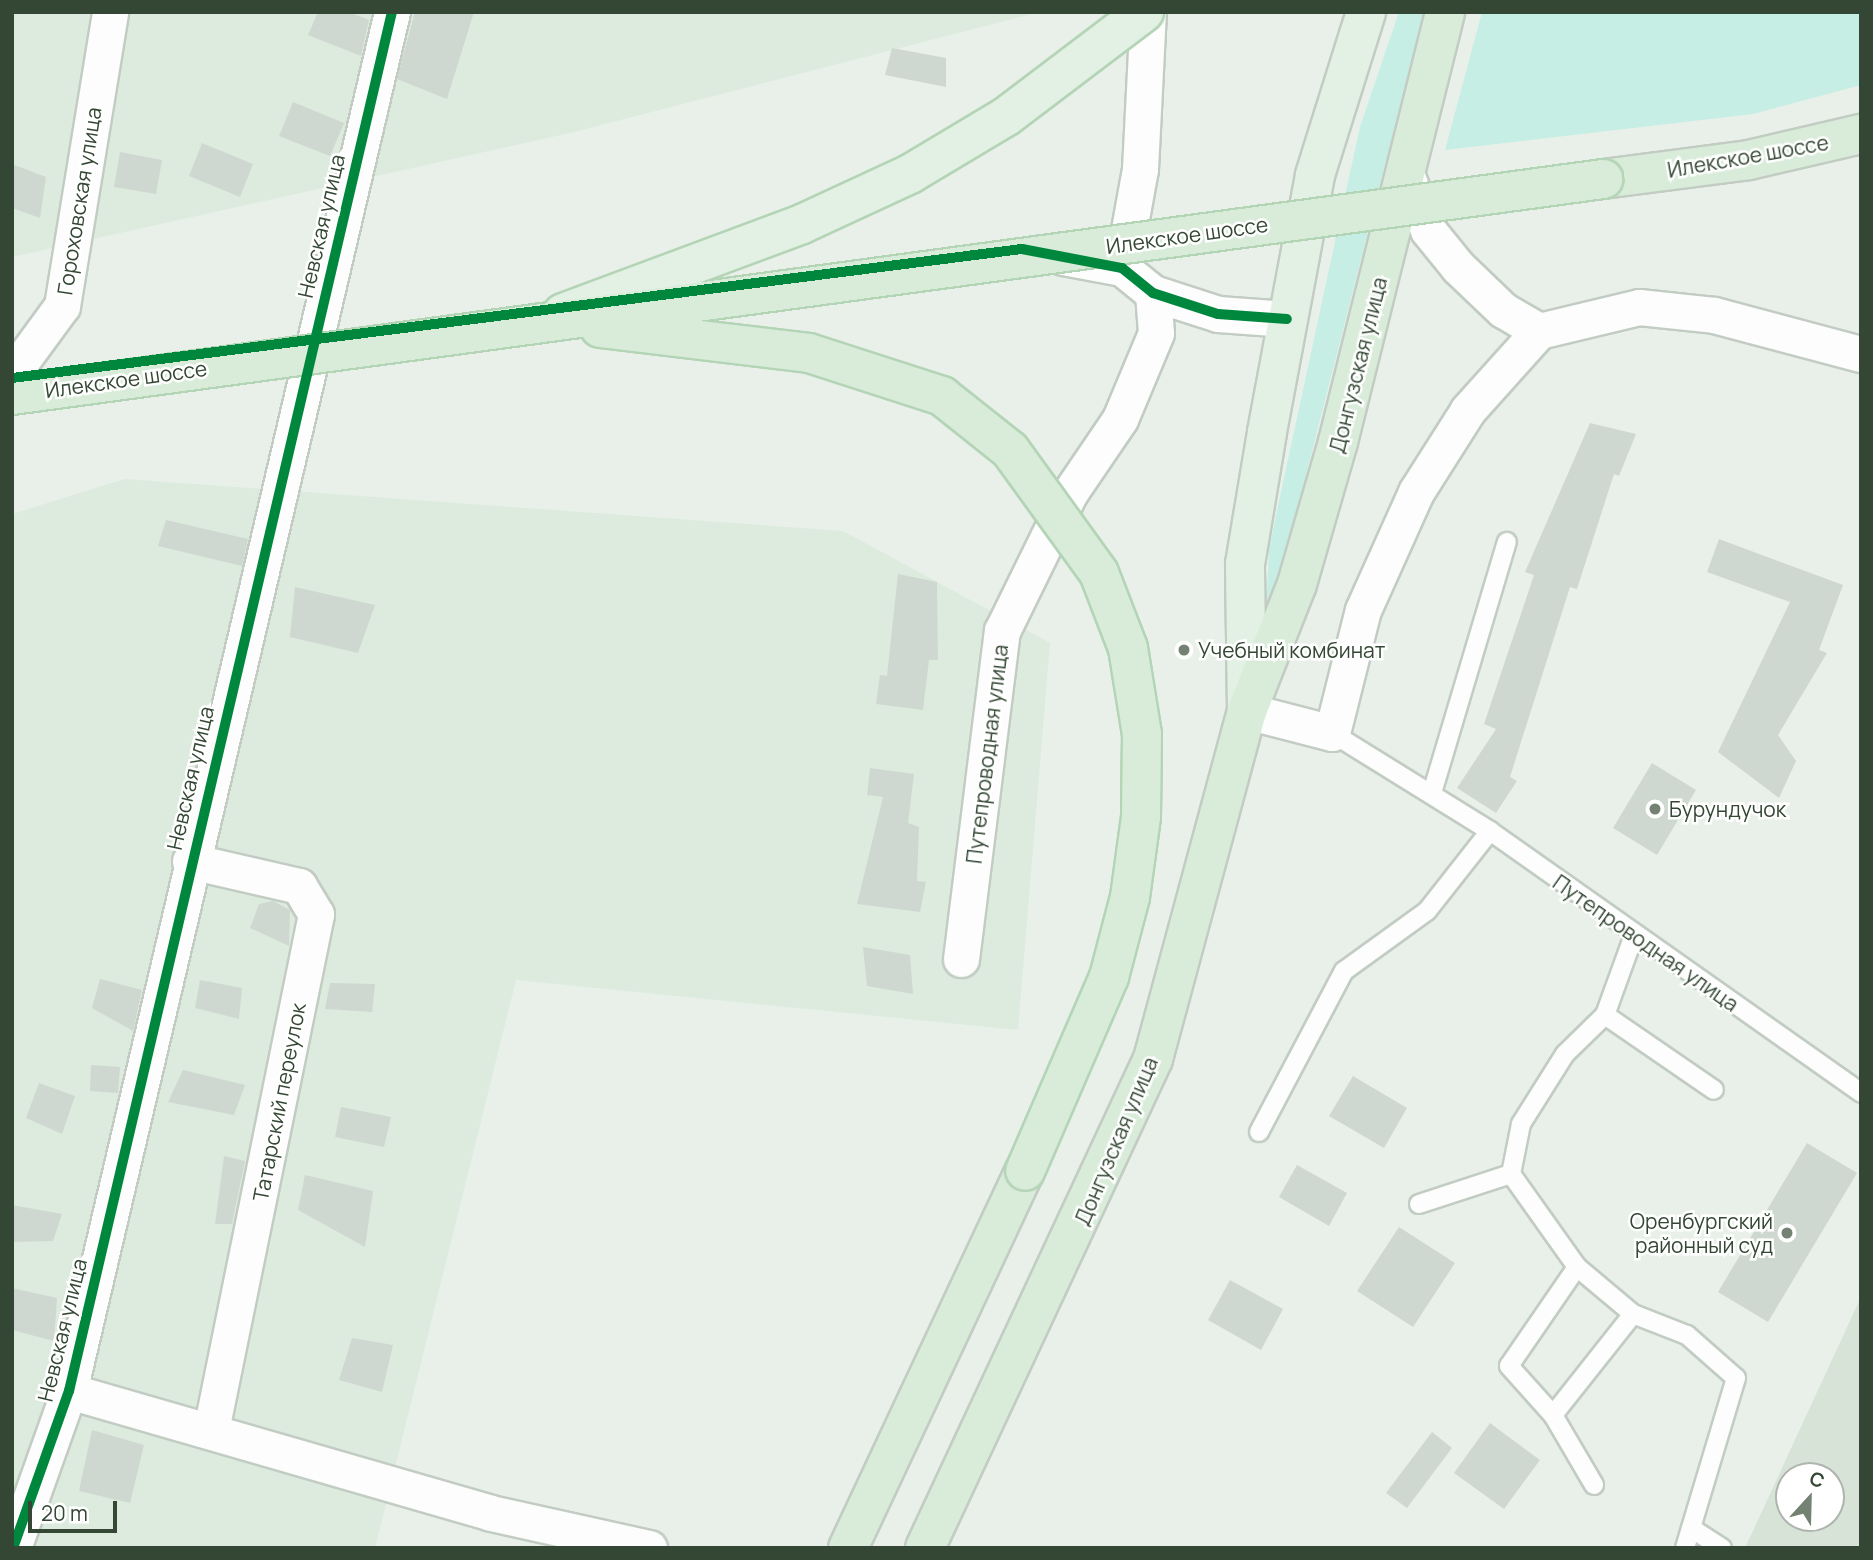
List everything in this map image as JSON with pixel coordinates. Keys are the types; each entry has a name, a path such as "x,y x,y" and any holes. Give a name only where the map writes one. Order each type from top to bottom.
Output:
{"highway":[{"name":"Донгузская улица","path":"931,1544 1153,1059 1247,711 1297,584 1406,175 1445,12"},
{"name":"Илекское шоссе","path":"12,395 542,321 1749,160 1861,134"},
{"path":"542,321 810,353 942,396 1010,450 1099,573 1128,648 1142,734 1141,817 1130,897 1109,978 1025,1171 848,1548"}],"main road":[{"path":"542,321 802,224 910,174 1007,116 1146,12"},
{"name":"Донгузская улица","path":"1247,711 1245,564 1315,175 1366,12"}],"street":[{"name":"Гороховская улица","path":"12,376 62,306 110,12"},
{"name":"Невская улица","path":"13,1548 69,1391 190,861 392,12"},
{"path":"1122,268 1140,169 1146,12"},
{"path":"1406,175 1428,230 1458,267 1503,310 1539,331"},
{"path":"12,376 315,335 1022,249 1122,268 1153,293 1219,314 1287,319"},
{"name":"Путепроводная улица","path":"961,959 1002,631 1069,494 1120,419 1156,333 1153,293"},
{"path":"1247,711 1332,733 1363,610 1416,492 1468,410 1539,331 1639,307 1714,315 1861,354"},
{"name":"Татарский переулок","path":"190,861 299,886 316,914 211,1430"},
{"path":"69,1391 491,1513 649,1548"}],"lane":[{"path":"1432,793 1507,542"},
{"name":"Путепроводная улица","path":"1332,733 1490,831 1861,1093"},
{"path":"1259,1132 1294,1055 1344,971 1427,911 1490,831"},
{"path":"1634,935 1605,1015 1565,1054 1521,1124 1511,1174 1577,1268 1633,1314 1687,1335 1736,1378 1685,1548"},
{"path":"1605,1015 1714,1090"},
{"path":"1419,1204 1511,1174"},
{"path":"1577,1268 1508,1366 1553,1415 1594,1485"},
{"path":"1553,1415 1633,1314"},
{"path":"1691,1528 1722,1548"}],"shaded area":[{"path":"12,12 1039,12 574,132 12,257"},
{"path":"1399,12 1424,12 1265,636 1269,548 1360,127"},
{"path":"1482,12 1861,12 1861,85 1753,114 1445,150"},
{"path":"125,479 843,531 1050,643 1018,1030 516,980 375,1548 12,1548 12,514"},
{"path":"1861,1297 1861,1548 1745,1548 1775,1483 1775,1532 1845,1532 1845,1462 1785,1462"}],"building":[{"path":"318,12 349,12 369,20 361,56 308,35"},
{"path":"415,12 474,12 447,99 397,79"},
{"path":"892,48 946,58 946,87 885,75"},
{"path":"293,102 344,123 330,156 279,136"},
{"path":"202,143 253,164 240,197 189,176"},
{"path":"120,152 162,160 156,194 114,187"},
{"path":"12,164 46,177 40,218 12,208"},
{"path":"1590,423 1636,434 1619,476 1614,474 1577,589 1570,587 1510,777 1517,781 1496,813 1457,788 1496,729 1484,724 1534,575 1525,572"},
{"path":"166,520 248,539 242,566 158,546"},
{"path":"1719,539 1843,585 1819,650 1827,653 1778,735 1796,761 1779,798 1718,752 1790,602 1707,572"},
{"path":"898,574 937,582 938,660 929,660 923,710 876,704 880,675 887,676"},
{"path":"295,587 375,605 358,653 290,637"},
{"name":"Бурундучок","path":"1652,763 1696,790 1657,855 1613,828"},
{"path":"870,768 914,774 908,823 919,827 917,881 926,882 920,912 857,904 883,797 867,795"},
{"path":"273,901 290,910 289,946 250,928 259,904"},
{"path":"863,947 910,955 913,994 867,986"},
{"path":"100,979 142,990 133,1031 92,1008"},
{"path":"200,980 242,988 239,1019 195,1008"},
{"path":"330,983 375,984 372,1012 325,1009"},
{"path":"91,1065 120,1067 118,1093 90,1091"},
{"path":"183,1070 245,1085 234,1115 168,1102"},
{"path":"1353,1076 1407,1108 1384,1148 1329,1116"},
{"path":"39,1083 75,1096 62,1134 26,1118"},
{"path":"341,1107 391,1117 384,1147 335,1137"},
{"name":"Оренбургский районный суд","path":"1807,1143 1857,1173 1768,1322 1718,1292"},
{"path":"224,1156 245,1161 232,1224 215,1224"},
{"path":"1297,1165 1347,1193 1329,1226 1279,1197"},
{"path":"305,1175 373,1191 365,1247 298,1210"},
{"path":"12,1205 62,1214 53,1241 12,1242"},
{"path":"1399,1227 1455,1263 1413,1327 1357,1291"},
{"path":"1230,1280 1283,1309 1261,1350 1208,1320"},
{"path":"12,1288 57,1298 54,1341 12,1330"},
{"path":"352,1338 393,1345 382,1392 339,1380"},
{"path":"1490,1423 1540,1460 1504,1509 1454,1473"},
{"path":"92,1430 144,1445 130,1503 79,1491"},
{"path":"1432,1432 1452,1448 1407,1508 1386,1493"}],"cycle path":[{"path":"13,1548 69,1391 392,12"},
{"path":"12,378 1022,249 1122,268 1153,293 1218,314 1287,319"}],"place":[{"name":"Учебный комбинат","path":"1184,650"},
{"name":"Бурундучок","path":"1655,809"},
{"name":"Оренбургский районный суд","path":"1787,1233"}]}
